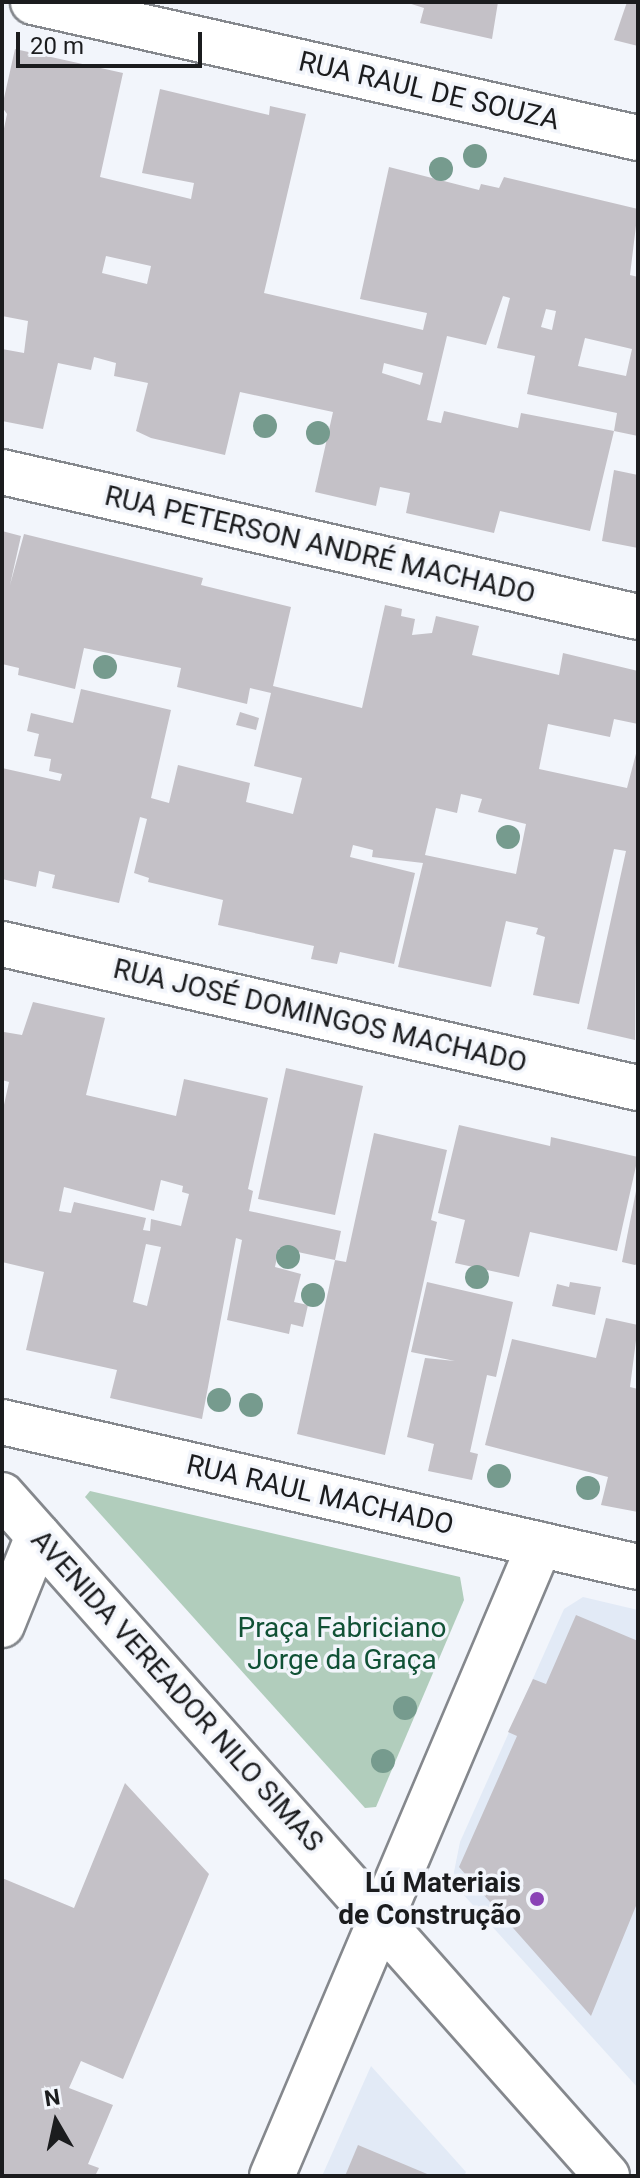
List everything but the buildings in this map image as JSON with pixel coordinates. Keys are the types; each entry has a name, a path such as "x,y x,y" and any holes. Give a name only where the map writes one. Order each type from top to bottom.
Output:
{"street":[{"name":"RUA RAUL DE SOUZA","path":"33,2 638,138"},
{"name":"RUA PETERSON ANDRÉ MACHADO","path":"2,472 638,617"},
{"name":"RUA JOSÉ DOMINGOS MACHADO","path":"2,944 638,1088"},
{"name":"RUA RAUL MACHADO","path":"2,1422 638,1567"},
{"name":"AVENIDA VEREADOR NILO SIMAS","path":"2,1495 607,2176"},
{"path":"2,1625 38,1536"},
{"path":"272,2176 540,1544"}],"shaded area":[{"path":"583,1597 638,1610 638,2088 452,1882 460,1842 564,1609"},
{"path":"371,2066 466,2172 464,2176 322,2176"}],"green space":[{"name":"Praça Fabriciano Jorge da Graça","path":"90,1491 460,1577 464,1600 376,1807 365,1808 85,1497"}],"place":[{"name":"Lú Materiais de Construção","path":"537,1899"}]}
